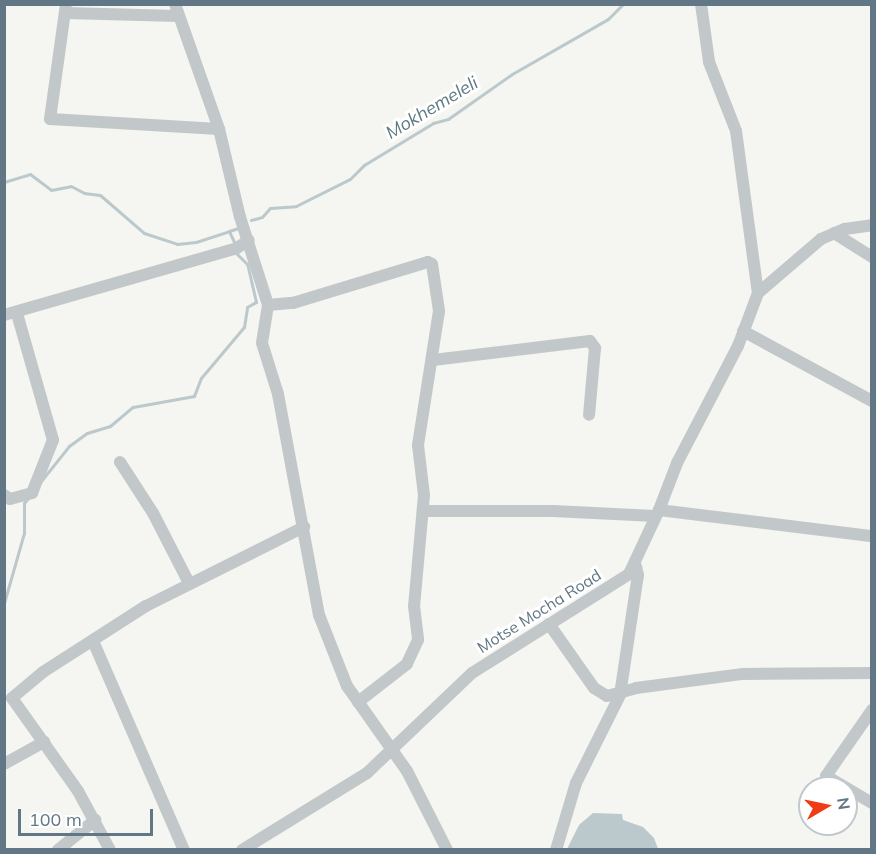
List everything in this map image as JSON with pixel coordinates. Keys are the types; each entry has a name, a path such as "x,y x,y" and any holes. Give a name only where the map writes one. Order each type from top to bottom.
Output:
{"street":[{"path":"701,4 709,62 736,131 758,293"},
{"path":"219,129 50,119 66,9 176,10 219,129 268,305 262,343 278,394 319,615 347,686 407,771 447,849"},
{"path":"556,849 576,783 620,695 638,575 636,566 677,463 743,331 758,293 807,248 834,233 872,225"},
{"path":"834,233 872,257"},
{"path":"6,500 32,493 53,440 11,314 237,248 249,240"},
{"path":"268,305 293,303 430,263 439,311 418,445 423,474 423,512 414,606 418,640 415,653 386,684 358,702"},
{"path":"743,331 872,401"},
{"path":"433,360 590,341 594,348 589,415"},
{"path":"120,462 153,513 189,583"},
{"path":"423,512 657,513 872,536"},
{"path":"111,849 95,820 44,742 12,698 43,672 189,583 304,527"},
{"name":"Motse Mocha Road","path":"247,848 367,772 472,673 620,580 636,566"},
{"path":"549,624 594,688 607,696 620,695 636,688 743,674 872,673"},
{"path":"93,641 183,849"},
{"path":"872,710 826,776 872,803"},
{"path":"4,764 44,742"},
{"path":"58,849 95,820"}],"shaded area":[{"path":"593,813 622,814 623,820 643,827 654,838 658,849 567,849 579,825"}],"waterway":[{"name":"Mokhemeleli","path":"251,220 262,217 270,208 296,206 350,179 364,165 433,123 448,119 512,74 608,19 623,4"},
{"path":"4,182 30,174 51,190 71,186 84,193 100,195 144,233 177,244 196,242 229,231"},
{"name":"Mokhemeleli","path":"235,244 229,231 238,228"},
{"name":"Mokhemeleli","path":"41,481 69,446 87,433 110,426 133,407 194,396 201,378 244,327 247,307 256,302 247,264 236,253"},
{"name":"Mokhemeleli","path":"4,603 24,533 24,503 28,498"}]}
